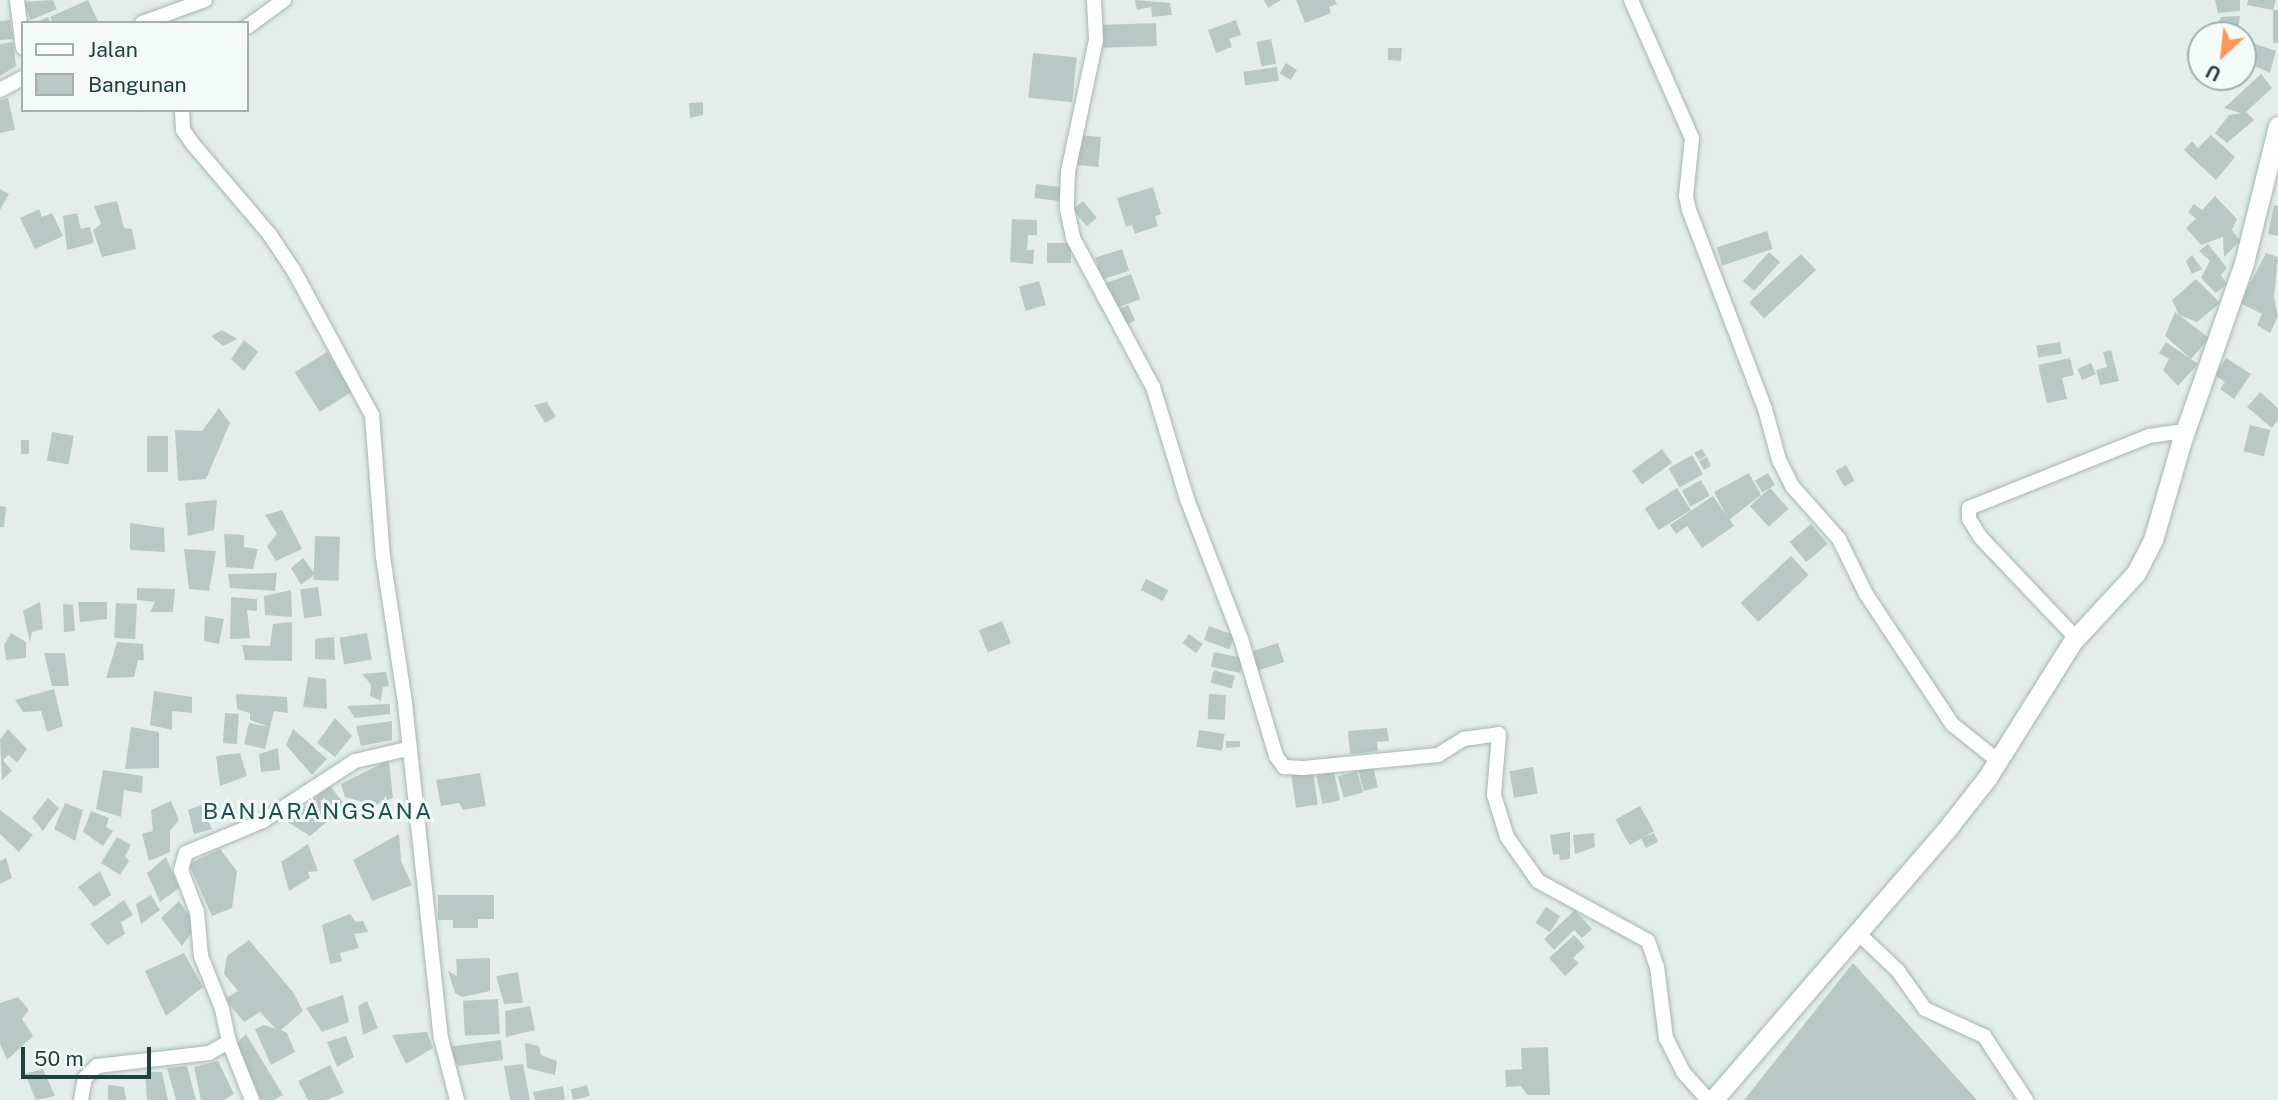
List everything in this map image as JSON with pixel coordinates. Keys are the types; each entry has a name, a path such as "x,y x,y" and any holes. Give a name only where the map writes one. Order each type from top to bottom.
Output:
{"street":[{"path":"17,0 21,32"},
{"path":"147,21 205,0"},
{"path":"248,26 284,0"},
{"path":"1094,0 1096,40 1068,172 1067,209 1073,238 1153,387 1187,499 1241,639 1276,756 1284,767 1304,768 1438,755 1464,739 1499,734 1494,795 1507,837 1538,881 1648,941 1657,967 1666,1038 1683,1072 1711,1100 1859,934 1950,825 1997,760 2077,638 2136,573 2153,540 2185,431 2244,263 2278,126"},
{"path":"1631,0 1692,138 1686,195 1689,210 1701,231 1783,469 1792,486 1839,539 1866,594 1952,724 1997,760"},
{"path":"0,90 21,79"},
{"path":"182,112 183,130 192,143 270,235 295,271 372,415 441,1038 457,1100"},
{"path":"2077,638 1981,537 1969,519 1969,508 2149,436 2185,431"},
{"path":"253,1100 229,1042 222,1009 201,956 200,922 181,870 182,858 192,848 263,821 355,761 407,749"},
{"path":"1859,934 1898,971 1925,1009 1984,1036 2026,1100"},
{"path":"81,1100 85,1078 97,1066 209,1053 229,1042"}],"building":[{"path":"53,0 57,9 31,20 23,2"},
{"path":"88,0 98,21 52,21 50,17"},
{"path":"1135,0 1170,3 1172,15 1152,17 1151,7 1137,10"},
{"path":"1264,0 1281,0 1268,8"},
{"path":"1296,0 1335,0 1337,4 1329,7 1331,13 1305,23"},
{"path":"2215,0 2240,0 2240,11 2218,13"},
{"path":"2248,0 2276,0 2273,10 2247,5"},
{"path":"2273,10 2278,10 2278,43 2273,43"},
{"path":"2240,16 2239,21 2219,21 2221,17"},
{"path":"10,20 13,39 0,40 0,21"},
{"path":"1236,20 1241,35 1229,39 1232,47 1216,53 1208,30"},
{"path":"1156,23 1157,46 1103,48 1102,25"},
{"path":"1271,39 1276,63 1262,67 1256,42"},
{"path":"13,42 16,66 0,76 0,44"},
{"path":"2257,45 2276,51 2270,73 2257,67"},
{"path":"1388,48 1402,48 1401,61 1388,60"},
{"path":"1033,53 1077,58 1072,102 1028,98"},
{"path":"1286,63 1297,70 1291,80 1280,73"},
{"path":"1277,67 1279,81 1245,86 1243,72"},
{"path":"2261,74 2272,88 2246,112 2254,120 2227,143 2215,133 2229,115 2241,113 2224,108 2242,91 2257,91 2257,78"},
{"path":"8,98 15,130 0,133 0,100"},
{"path":"703,102 703,115 690,118 689,103"},
{"path":"1078,135 1101,137 1098,167 1075,165"},
{"path":"2211,135 2235,157 2216,180 2184,150 2192,141 2198,148"},
{"path":"1036,184 1061,187 1059,201 1034,198"},
{"path":"1153,187 1161,214 1155,216 1158,226 1135,234 1132,225 1126,227 1117,198"},
{"path":"0,189 9,194 0,210"},
{"path":"2215,196 2237,219 2232,230 2240,241 2224,257 2223,237 2201,245 2186,228 2196,219 2188,212 2194,204 2202,210"},
{"path":"117,201 124,228 132,229 136,249 102,257 93,230 101,224 94,206"},
{"path":"1083,201 1097,218 1087,226 1073,209"},
{"path":"2274,205 2278,206 2278,236 2268,234"},
{"path":"39,209 42,217 52,213 63,236 35,249 20,218"},
{"path":"77,213 81,229 90,227 94,243 67,250 63,216"},
{"path":"1012,219 1037,220 1037,235 1028,235 1027,250 1034,250 1033,264 1010,262"},
{"path":"1767,231 1773,249 1722,265 1717,247"},
{"path":"1047,243 1071,243 1071,263 1047,263"},
{"path":"2208,244 2227,268 2221,275 2227,284 2216,293 2201,278 2210,261 2199,251"},
{"path":"1122,249 1129,271 1102,280 1095,258"},
{"path":"1769,252 1780,262 1754,291 1743,281"},
{"path":"2266,253 2278,257 2274,297 2278,316 2270,333 2257,325 2262,314 2240,303"},
{"path":"1801,254 1816,270 1764,319 1749,302"},
{"path":"2192,255 2202,269 2192,274 2186,261"},
{"path":"1131,274 1140,299 1114,309 1105,284"},
{"path":"2196,279 2220,303 2197,322 2179,315 2172,300"},
{"path":"1039,281 1046,305 1026,311 1019,287"},
{"path":"1128,305 1135,320 1125,325 1118,310"},
{"path":"2175,312 2209,338 2191,359 2165,336"},
{"path":"222,330 237,339 223,346 211,336"},
{"path":"244,340 258,352 244,371 231,359"},
{"path":"2060,342 2062,354 2038,358 2036,346"},
{"path":"2166,342 2198,364 2178,386 2163,370 2169,359 2159,353"},
{"path":"2111,350 2119,381 2100,385 2096,370 2107,367 2103,352"},
{"path":"327,352 352,392 320,412 295,372"},
{"path":"2070,358 2074,375 2062,378 2067,399 2047,403 2038,365"},
{"path":"2226,358 2251,374 2234,399 2220,389 2225,382 2215,375"},
{"path":"2091,363 2096,374 2082,380 2077,369"},
{"path":"2260,392 2278,408 2278,420 2272,428 2247,407"},
{"path":"547,402 556,417 545,423 534,405"},
{"path":"219,408 230,423 206,479 178,481 175,430 202,431"},
{"path":"2250,425 2270,430 2264,456 2243,451"},
{"path":"52,432 74,436 69,464 47,461"},
{"path":"147,436 168,436 168,472 147,472"},
{"path":"21,440 29,440 29,454 21,454"},
{"path":"1662,449 1672,463 1642,485 1632,471"},
{"path":"1702,449 1706,456 1699,460 1694,453"},
{"path":"1692,455 1703,474 1680,488 1669,468"},
{"path":"1707,457 1711,466 1704,470 1699,461"},
{"path":"1846,465 1855,481 1844,487 1836,471"},
{"path":"1749,473 1761,495 1729,520 1714,492"},
{"path":"1768,473 1775,485 1762,493 1755,480"},
{"path":"1701,480 1710,496 1690,506 1682,491"},
{"path":"1677,488 1691,510 1659,530 1645,508"},
{"path":"1770,488 1789,509 1769,527 1750,506"},
{"path":"1713,496 1734,526 1702,548 1687,526 1676,534 1670,525"},
{"path":"217,500 214,530 188,536 185,503"},
{"path":"0,506 6,507 4,527 0,527"},
{"path":"282,510 302,549 276,561 267,546 277,534 265,515"},
{"path":"130,523 164,528 165,552 130,550"},
{"path":"1811,524 1828,544 1806,562 1790,542"},
{"path":"224,534 244,535 244,547 258,549 253,569 226,567"},
{"path":"315,536 340,537 338,581 313,580"},
{"path":"184,549 216,551 209,591 189,589"},
{"path":"1791,556 1809,575 1758,622 1741,603"},
{"path":"303,558 315,574 301,585 291,568"},
{"path":"277,573 275,591 230,588 228,574"},
{"path":"1146,579 1168,590 1163,601 1141,590"},
{"path":"318,587 322,616 304,618 300,590"},
{"path":"137,588 175,589 173,612 150,612 155,602 137,600"},
{"path":"291,590 292,617 265,615 264,596"},
{"path":"231,597 257,599 257,611 247,610 250,638 230,639"},
{"path":"40,602 43,629 32,632 30,642 23,611"},
{"path":"78,602 107,602 107,619 80,622"},
{"path":"116,603 137,604 135,639 114,638"},
{"path":"63,604 73,605 75,631 64,632"},
{"path":"205,616 224,619 219,644 204,641"},
{"path":"1002,621 1011,643 988,653 979,630"},
{"path":"292,622 292,661 245,660 242,645 270,646 273,624"},
{"path":"1209,626 1234,635 1229,649 1204,640"},
{"path":"11,633 26,642 26,658 6,660 4,645"},
{"path":"367,633 372,660 344,664 339,638"},
{"path":"1189,634 1203,644 1196,653 1183,643"},
{"path":"334,637 335,660 315,659 315,639"},
{"path":"117,642 143,644 144,660 138,660 134,677 106,678"},
{"path":"1278,643 1284,662 1259,670 1252,651"},
{"path":"1214,652 1243,658 1240,673 1211,667"},
{"path":"44,653 65,653 69,686 52,686"},
{"path":"1214,670 1235,676 1232,689 1210,682"},
{"path":"386,672 389,686 383,687 381,701 370,696 371,685 362,674"},
{"path":"308,677 326,679 327,709 303,707"},
{"path":"54,689 63,726 47,732 41,711 23,712 15,700"},
{"path":"154,691 192,697 192,713 172,711 172,730 150,725"},
{"path":"236,694 287,697 288,713 274,711 265,749 244,744 249,723 269,727 250,720 250,713 237,709"},
{"path":"1209,694 1226,695 1225,720 1208,719"},
{"path":"390,704 390,714 355,718 347,706"},
{"path":"225,713 239,714 237,744 223,743"},
{"path":"335,718 352,736 335,757 317,743"},
{"path":"392,721 392,740 361,746 356,726"},
{"path":"131,727 159,732 159,768 125,769"},
{"path":"1387,728 1389,741 1377,742 1378,751 1350,754 1348,731"},
{"path":"8,729 27,749 17,763 9,755 3,760 12,771 2,780 0,740"},
{"path":"293,729 327,759 312,775 286,745"},
{"path":"1199,730 1225,734 1222,751 1196,747"},
{"path":"1226,741 1240,741 1240,747 1226,748"},
{"path":"278,748 280,770 261,772 259,754"},
{"path":"240,753 247,776 220,786 216,756"},
{"path":"389,760 393,798 375,805 345,797 341,784"},
{"path":"1373,767 1378,787 1364,791 1358,771"},
{"path":"1533,767 1538,794 1514,798 1509,771"},
{"path":"103,770 143,776 142,793 124,790 121,817 96,809"},
{"path":"1313,771 1318,805 1296,808 1291,774"},
{"path":"1357,771 1363,792 1344,798 1338,777"},
{"path":"1334,772 1340,800 1322,804 1316,776"},
{"path":"480,773 486,806 463,810 459,803 441,806 436,780"},
{"path":"330,786 346,806 310,836 286,821"},
{"path":"48,798 59,808 43,831 32,818"},
{"path":"171,801 179,820 170,831 170,852 149,861 142,834 153,831 151,810"},
{"path":"65,803 83,810 75,841 54,829"},
{"path":"201,805 212,829 194,834 188,810"},
{"path":"1640,806 1654,831 1630,845 1616,820"},
{"path":"0,810 33,835 19,852 0,834"},
{"path":"91,811 109,818 106,827 113,831 103,846 83,832"},
{"path":"1570,832 1570,859 1560,860 1559,854 1553,855 1550,835"},
{"path":"1594,833 1595,847 1575,854 1573,835"},
{"path":"1654,833 1658,842 1646,848 1641,838"},
{"path":"399,834 401,861 412,885 372,901 353,860"},
{"path":"117,837 131,845 125,856 129,861 120,875 101,863"},
{"path":"308,844 318,871 308,872 310,878 289,891 281,862"},
{"path":"220,849 237,871 232,908 212,916 189,864"},
{"path":"166,857 179,888 160,902 147,873"},
{"path":"6,858 12,878 0,884 0,861"},
{"path":"100,871 111,895 94,907 78,887"},
{"path":"151,895 160,910 141,924 136,904"},
{"path":"438,895 494,895 494,919 478,919 478,928 453,928 453,920 438,920"},
{"path":"124,900 133,915 121,922 125,934 107,945 90,924"},
{"path":"179,901 196,926 182,946 161,918"},
{"path":"1546,907 1560,916 1550,932 1536,923"},
{"path":"1575,910 1592,929 1582,938 1574,930 1554,950 1544,939"},
{"path":"350,914 356,922 363,921 368,932 354,934 359,948 340,953 342,961 330,964 322,925"},
{"path":"1574,935 1585,947 1573,958 1579,963 1565,976 1549,958"},
{"path":"249,940 293,992 303,1011 281,1030 287,1033 295,1052 271,1065 255,1029 264,1025 276,1029 260,1012 244,1022 225,999 238,991 224,974 227,956"},
{"path":"184,953 203,987 166,1016 145,971"},
{"path":"490,958 490,991 462,997 455,993 448,971 457,976 456,959"},
{"path":"1853,963 1977,1100 1744,1100"},
{"path":"518,972 523,1003 504,1004 496,976"},
{"path":"343,995 349,1022 322,1032 306,1008"},
{"path":"18,997 29,1010 22,1019 33,1036 7,1060 0,1043 0,1003"},
{"path":"498,999 500,1034 465,1036 463,1001"},
{"path":"367,1001 378,1028 363,1035 358,1006"},
{"path":"530,1006 535,1030 506,1037 505,1011"},
{"path":"427,1032 433,1048 406,1064 392,1035"},
{"path":"246,1034 283,1095 274,1100 261,1100 237,1043"},
{"path":"346,1036 354,1057 337,1067 327,1042"},
{"path":"501,1040 503,1060 458,1066 447,1047"},
{"path":"525,1043 539,1046 541,1055 557,1061 555,1075 527,1068"},
{"path":"1548,1047 1550,1095 1527,1095 1521,1086 1506,1087 1505,1070 1522,1069 1521,1048"},
{"path":"218,1061 234,1094 224,1100 201,1100 194,1067"},
{"path":"523,1064 530,1100 510,1100 504,1066"},
{"path":"330,1065 344,1093 326,1100 308,1100 298,1081"},
{"path":"187,1066 196,1100 176,1100 167,1068"},
{"path":"43,1069 55,1096 36,1100 25,1074"},
{"path":"145,1072 162,1072 168,1100 147,1100"},
{"path":"108,1085 124,1087 126,1100 108,1100"},
{"path":"587,1085 590,1096 573,1100 571,1089"},
{"path":"563,1086 565,1100 535,1100 533,1092"}],"district":[{"name":"BANJARANGSANA","path":"318,811"}]}
